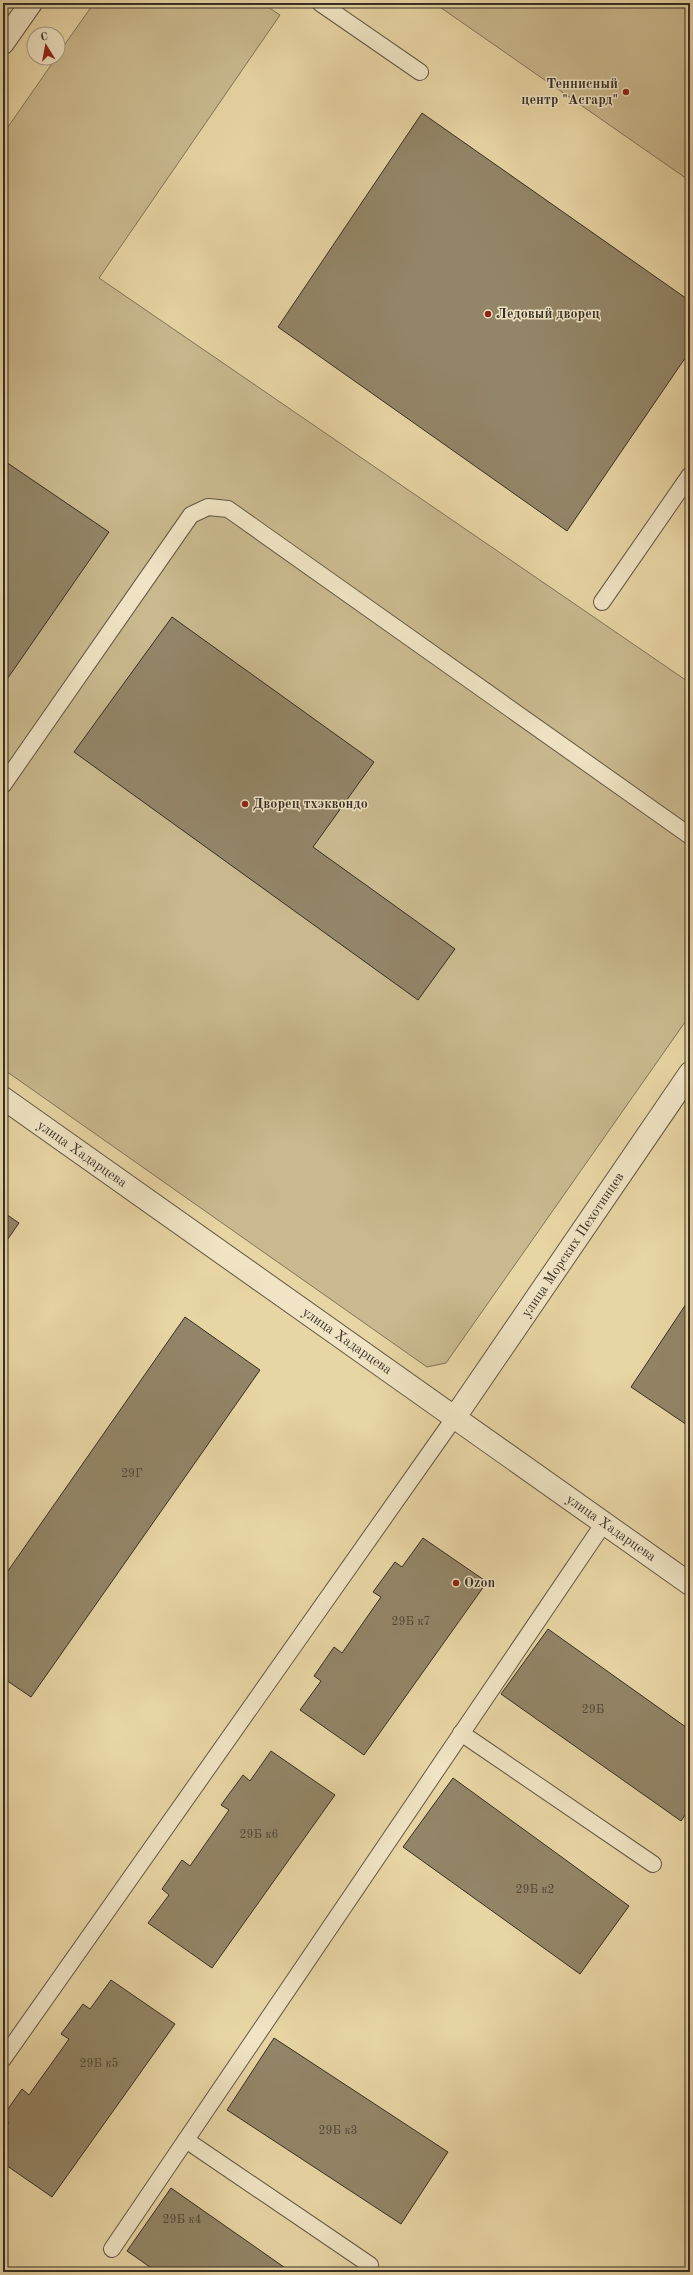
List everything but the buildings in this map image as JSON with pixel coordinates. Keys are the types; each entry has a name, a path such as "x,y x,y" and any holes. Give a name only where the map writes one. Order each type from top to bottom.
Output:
{"street":[{"path":"3,43 31,3"},
{"name":"улица Морских Пехотинцев","path":"455,1417 690,1073"},
{"name":"улица Хадарцева","path":"3,1098 690,1584"}],"lane":[{"path":"320,3 420,72"},
{"path":"602,602 690,475"},
{"path":"3,785 191,516 208,507 228,509 690,836"},
{"path":"3,2059 455,1417"},
{"path":"112,2248 604,1523"},
{"path":"461,1734 653,1864"},
{"path":"186,2140 370,2265"}],"shaded area":[{"path":"94,3 262,3 280,15 99,278 690,683 690,1015 446,1363 427,1367 3,1069 3,134 50,66 66,66 66,43"},
{"name":"Теннисный центр \"Асгард\"","path":"434,3 690,3 690,181"}],"place":[{"name":"Теннисный центр \"Асгард\"","path":"626,92"},
{"name":"Ледовый дворец","path":"488,314"},
{"name":"Дворец тхэквондо","path":"245,804"},
{"name":"Ozon","path":"456,1583"}]}
